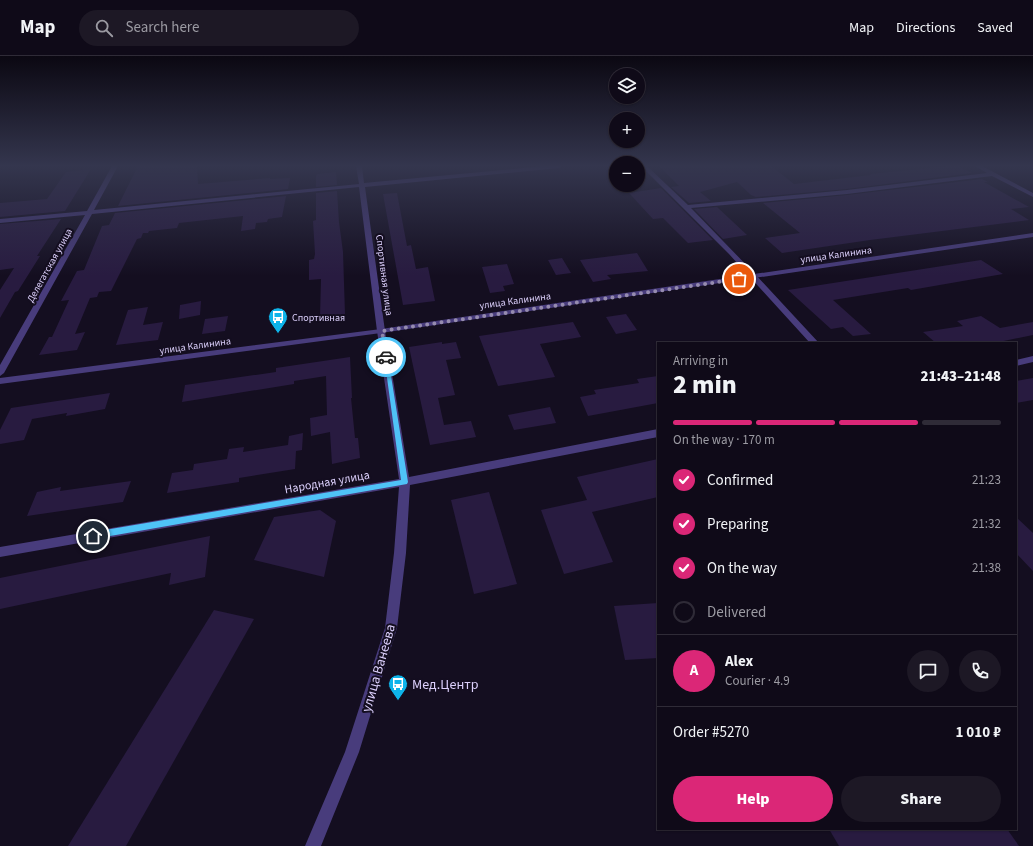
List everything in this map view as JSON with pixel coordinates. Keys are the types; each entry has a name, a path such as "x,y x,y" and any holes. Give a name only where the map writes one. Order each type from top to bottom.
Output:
{"street":[{"name":"Делегатская улица","path":"0,373 95,203"},
{"path":"0,222 192,203"},
{"name":"Спортивная улица","path":"365,203 382,331 405,482"},
{"path":"684,203 755,277 814,342"},
{"path":"688,207 732,203"},
{"name":"улица Калинина","path":"0,381 382,331 1033,235"},
{"path":"1017,363 1033,359"},
{"name":"Народная улица","path":"0,552 405,482 657,433"},
{"name":"улица Ванеева","path":"313,846 352,752 392,628 400,553 405,482"}],"building":[{"path":"0,203 70,203 65,211 0,217"},
{"path":"120,203 149,203 118,206"},
{"path":"217,203 285,203 282,217 268,219 267,222 256,223 255,229 241,231 243,216 179,223 177,228 143,233 141,238 137,239 111,291 99,292 97,297 90,298 75,334 85,332 77,350 39,355 49,337 52,337 69,300 61,301 77,271 84,270 102,226 109,225 115,213"},
{"path":"316,203 338,203 343,252 345,314 320,317 321,279 309,280 309,260 314,259 315,254 313,221 316,220"},
{"path":"385,203 399,203 407,246 411,245 416,269 428,267 435,301 403,305"},
{"path":"638,203 676,203 713,240 688,243 663,218 653,219"},
{"path":"763,203 1022,203 1029,207 1011,209 1029,220 870,240 782,253 765,238 800,233"},
{"path":"717,207 747,235 723,239 694,209"},
{"path":"61,219 37,256 40,256 18,291 15,292 0,318 0,290 14,268 0,270 0,224"},
{"path":"637,253 648,271 607,275 611,279 593,282 580,260"},
{"path":"562,258 571,273 556,275 548,260"},
{"path":"981,260 1003,274 911,290 908,288 833,300 871,334 853,336 843,327 831,329 788,290"},
{"path":"507,264 514,284 503,286 505,291 490,293 482,267"},
{"path":"201,301 200,315 179,319 180,305"},
{"path":"148,307 143,325 163,322 158,340 116,345 128,310"},
{"path":"626,314 637,330 616,334 606,317"},
{"path":"228,316 225,331 202,334 205,319"},
{"path":"981,316 1000,328 1033,322 1033,335 999,342 935,342 923,332 963,326 957,321"},
{"path":"573,322 581,337 540,344 555,377 498,386 479,336"},
{"path":"442,342 442,344 456,342 461,358 446,360 455,395 438,398 444,425 471,421 476,437 430,445 409,347"},
{"path":"350,357 351,398 355,438 358,438 360,458 332,464 330,432 311,436 310,418 327,415 326,376 294,381 294,384 182,402 185,385 276,372 276,368"},
{"path":"657,376 657,403 588,416 580,397 596,394 594,390 639,383 637,379"},
{"path":"1033,378 1033,400 1017,403 1017,381"},
{"path":"110,393 105,409 66,416 67,413 32,419 24,440 0,444 0,430 11,408"},
{"path":"550,407 556,423 514,430 508,415"},
{"path":"303,433 302,450 296,451 295,469 239,478 239,482 167,493 172,473 193,470 194,464 227,459 229,449 244,447 243,452 288,445 289,436"},
{"path":"657,459 657,497 592,512 613,562 564,574 541,510 587,500 577,477"},
{"path":"131,481 123,502 27,516 37,492 61,487 60,491"},
{"path":"489,492 517,584 474,594 451,500"},
{"path":"320,510 336,521 324,577 254,560 274,517"},
{"path":"1017,518 1033,533 1033,571 1017,554"},
{"path":"210,536 205,577 169,585 171,573 0,609 0,578"},
{"path":"657,603 657,658 625,660 614,606"},
{"path":"214,610 254,619 126,846 68,846"},
{"path":"830,830 1008,830 1019,846 839,846"}],"way so far":[{"path":"386,357 382,331 739,279"}],"place":[{"name":"Спортивная","path":"278,334"},
{"name":"Мед.Центр","path":"398,701"}],"route":[{"path":"93,536 405,482 386,357"}]}
